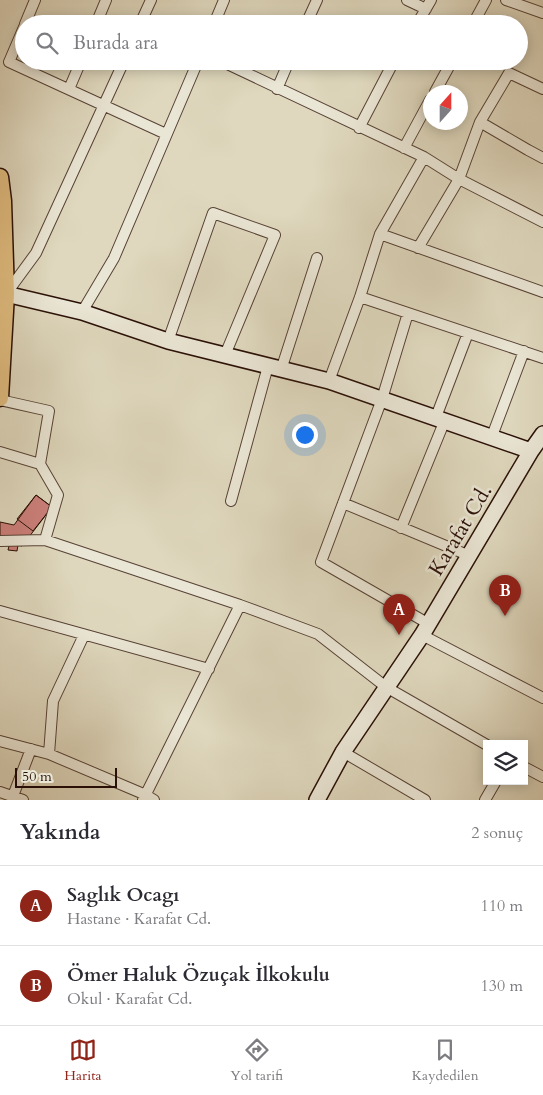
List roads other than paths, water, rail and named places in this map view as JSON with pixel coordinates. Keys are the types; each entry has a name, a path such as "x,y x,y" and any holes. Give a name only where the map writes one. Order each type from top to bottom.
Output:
{"main road":[{"path":"0,177 3,201 6,294 0,399"},
{"path":"6,294 82,312 168,341 329,381 531,450"},
{"name":"Karafat Cd.","path":"317,800 343,752 425,629 470,556 531,450 543,434"}],"street":[{"path":"28,15 35,0"},
{"path":"100,15 106,0"},
{"path":"144,15 151,0"},
{"path":"218,15 224,0"},
{"path":"310,15 317,0"},
{"path":"407,0 428,4 421,15"},
{"path":"478,15 486,0"},
{"path":"506,0 543,13"},
{"path":"4,62 15,42"},
{"path":"23,70 105,105 166,134"},
{"path":"69,89 77,70"},
{"path":"6,294 36,253 120,70"},
{"path":"82,312 114,258 194,70"},
{"path":"238,70 424,157 459,179 543,222"},
{"path":"277,89 285,70"},
{"path":"359,128 387,70"},
{"path":"439,85 447,70"},
{"path":"418,248 459,179 480,122 509,73 543,89"},
{"path":"404,148 423,113"},
{"path":"480,122 543,158"},
{"path":"329,381 360,297 380,234 424,157"},
{"path":"168,341 213,213 275,236 225,355"},
{"path":"380,234 543,292"},
{"path":"231,501 275,368 317,258"},
{"path":"360,297 543,358"},
{"path":"408,313 382,399 322,562 425,629 543,698"},
{"path":"401,528 441,418 468,333"},
{"path":"492,436 524,351"},
{"path":"0,399 49,411 40,464 58,495 45,540"},
{"path":"0,452 40,464"},
{"path":"343,504 470,556"},
{"path":"0,541 45,540 240,605 318,634 386,688 483,743"},
{"path":"0,741 49,754 148,798 240,605"},
{"path":"0,611 209,669"},
{"path":"49,754 54,701 84,635"},
{"path":"0,792 18,798 31,750"},
{"path":"343,752 425,800"},
{"path":"528,769 543,778"},
{"path":"485,800 494,785"}],"place":[{"name":"Ömer Haluk Özuçak İlkokulu","path":"505,616"},
{"name":"Saglık Ocagı","path":"399,635"}]}
